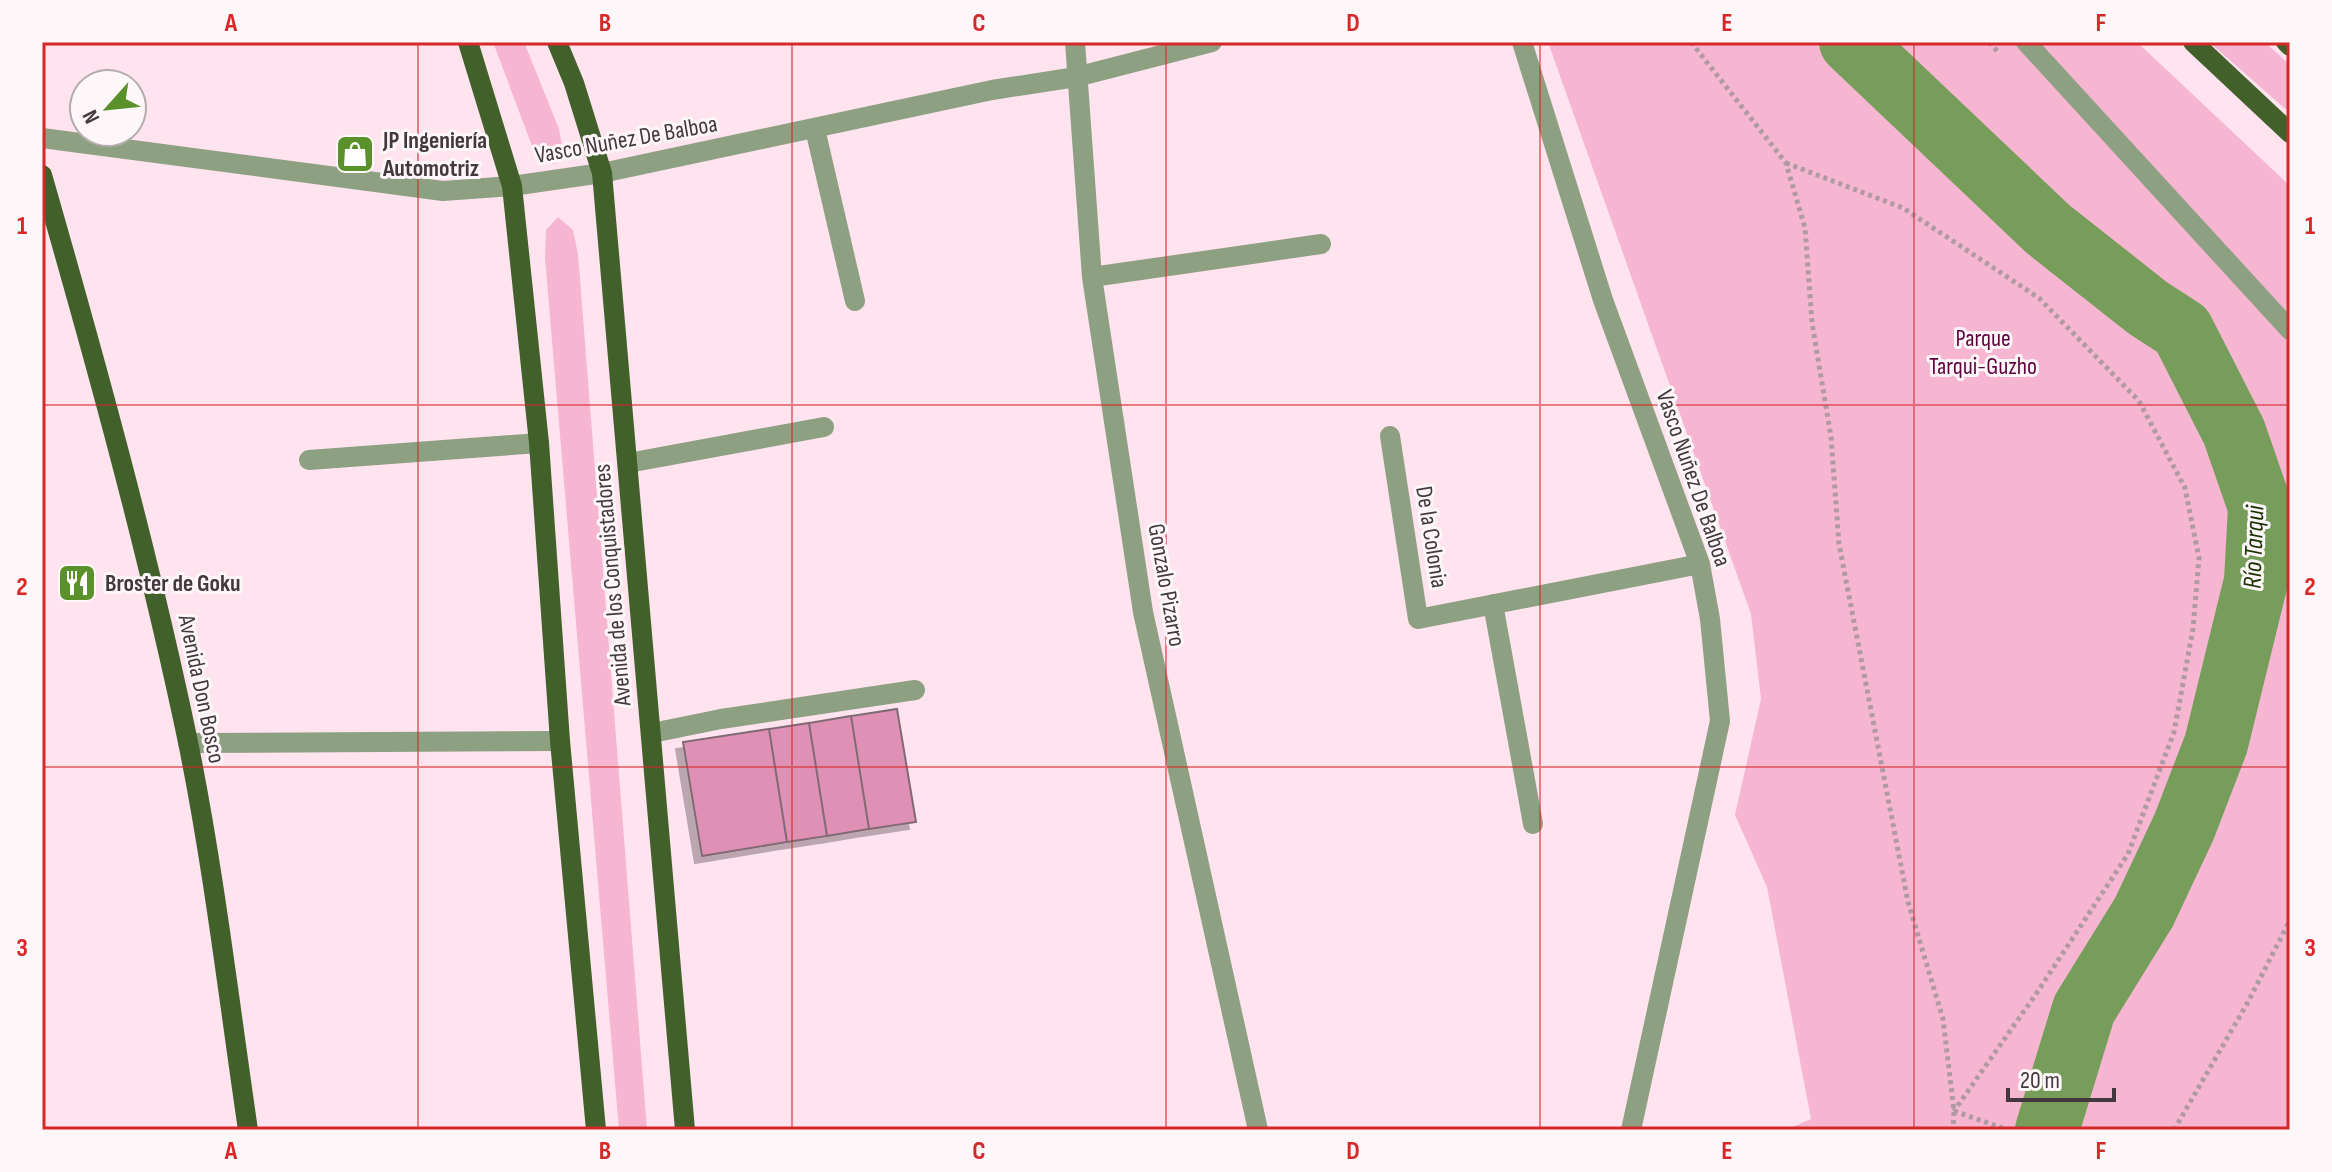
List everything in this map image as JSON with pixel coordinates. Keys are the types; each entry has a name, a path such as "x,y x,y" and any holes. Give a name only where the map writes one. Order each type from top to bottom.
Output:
{"main road":[{"path":"468,42 512,186 539,443 560,741 596,1130"},
{"name":"Avenida de los Conquistadores","path":"557,42 574,83 602,173 685,1130"},
{"path":"2193,42 2290,133"},
{"name":"Avenida Don Bosco","path":"42,175 136,520 188,743 209,860 248,1130"}],"street":[{"name":"Gonzalo Pizarro","path":"1075,42 1092,277 1143,612 1258,1130"},
{"name":"Vasco Nuñez De Balboa","path":"42,138 443,191 512,186 602,173 992,90 1076,77 1212,42"},
{"name":"Vasco Nuñez De Balboa","path":"1522,42 1603,300 1700,564 1710,619 1720,721 1631,1130"},
{"path":"2026,42 2290,330"},
{"path":"815,129 855,301"},
{"path":"1092,277 1321,244"},
{"path":"628,463 824,427"},
{"name":"De la Colonia","path":"1390,436 1418,619 1700,564"},
{"path":"309,460 539,443"},
{"path":"1493,604 1533,824"},
{"path":"652,733 721,719 915,690"},
{"path":"188,743 560,741"}],"path":[{"path":"1691,42 1786,163 1805,228 1812,323 1831,437 1839,544 1908,902 1943,1019 1954,1111 1953,1130"},
{"path":"1786,163 1903,208 2039,298 2139,401 2185,488 2199,558 2193,629 2174,732 2128,854 1954,1111"},
{"path":"2174,1130 2248,1002 2290,920"},
{"path":"1954,1111 2008,1130"}],"green space":[{"path":"493,42 524,42 559,129 563,151 555,164 542,160 532,146"},
{"name":"Parque Tarqui-Guzho","path":"1548,42 2137,42 2290,186 2290,1130 1786,1130 1811,1119 1767,887 1735,815 1761,699 1751,614"},
{"path":"2209,42 2265,42 2290,65 2290,113"},
{"path":"558,217 573,230 578,254 647,1130 619,1130 545,258 546,230"}],"building":[{"path":"897,709 916,822 869,829 851,716"},
{"path":"851,716 869,829 827,836 809,723"},
{"path":"809,723 827,836 787,842 769,729"},
{"path":"769,729 787,842 702,856 683,742"}],"waterway":[{"name":"Río Tarqui","path":"1851,42 2048,229 2148,308 2182,330 2234,432 2260,507 2256,581 2216,744 2184,827 2144,912 2084,1009 2047,1130"}],"place":[{"name":"JP Ingeniería Automotriz","path":"355,154"},
{"name":"Broster de Goku","path":"77,583"}]}
